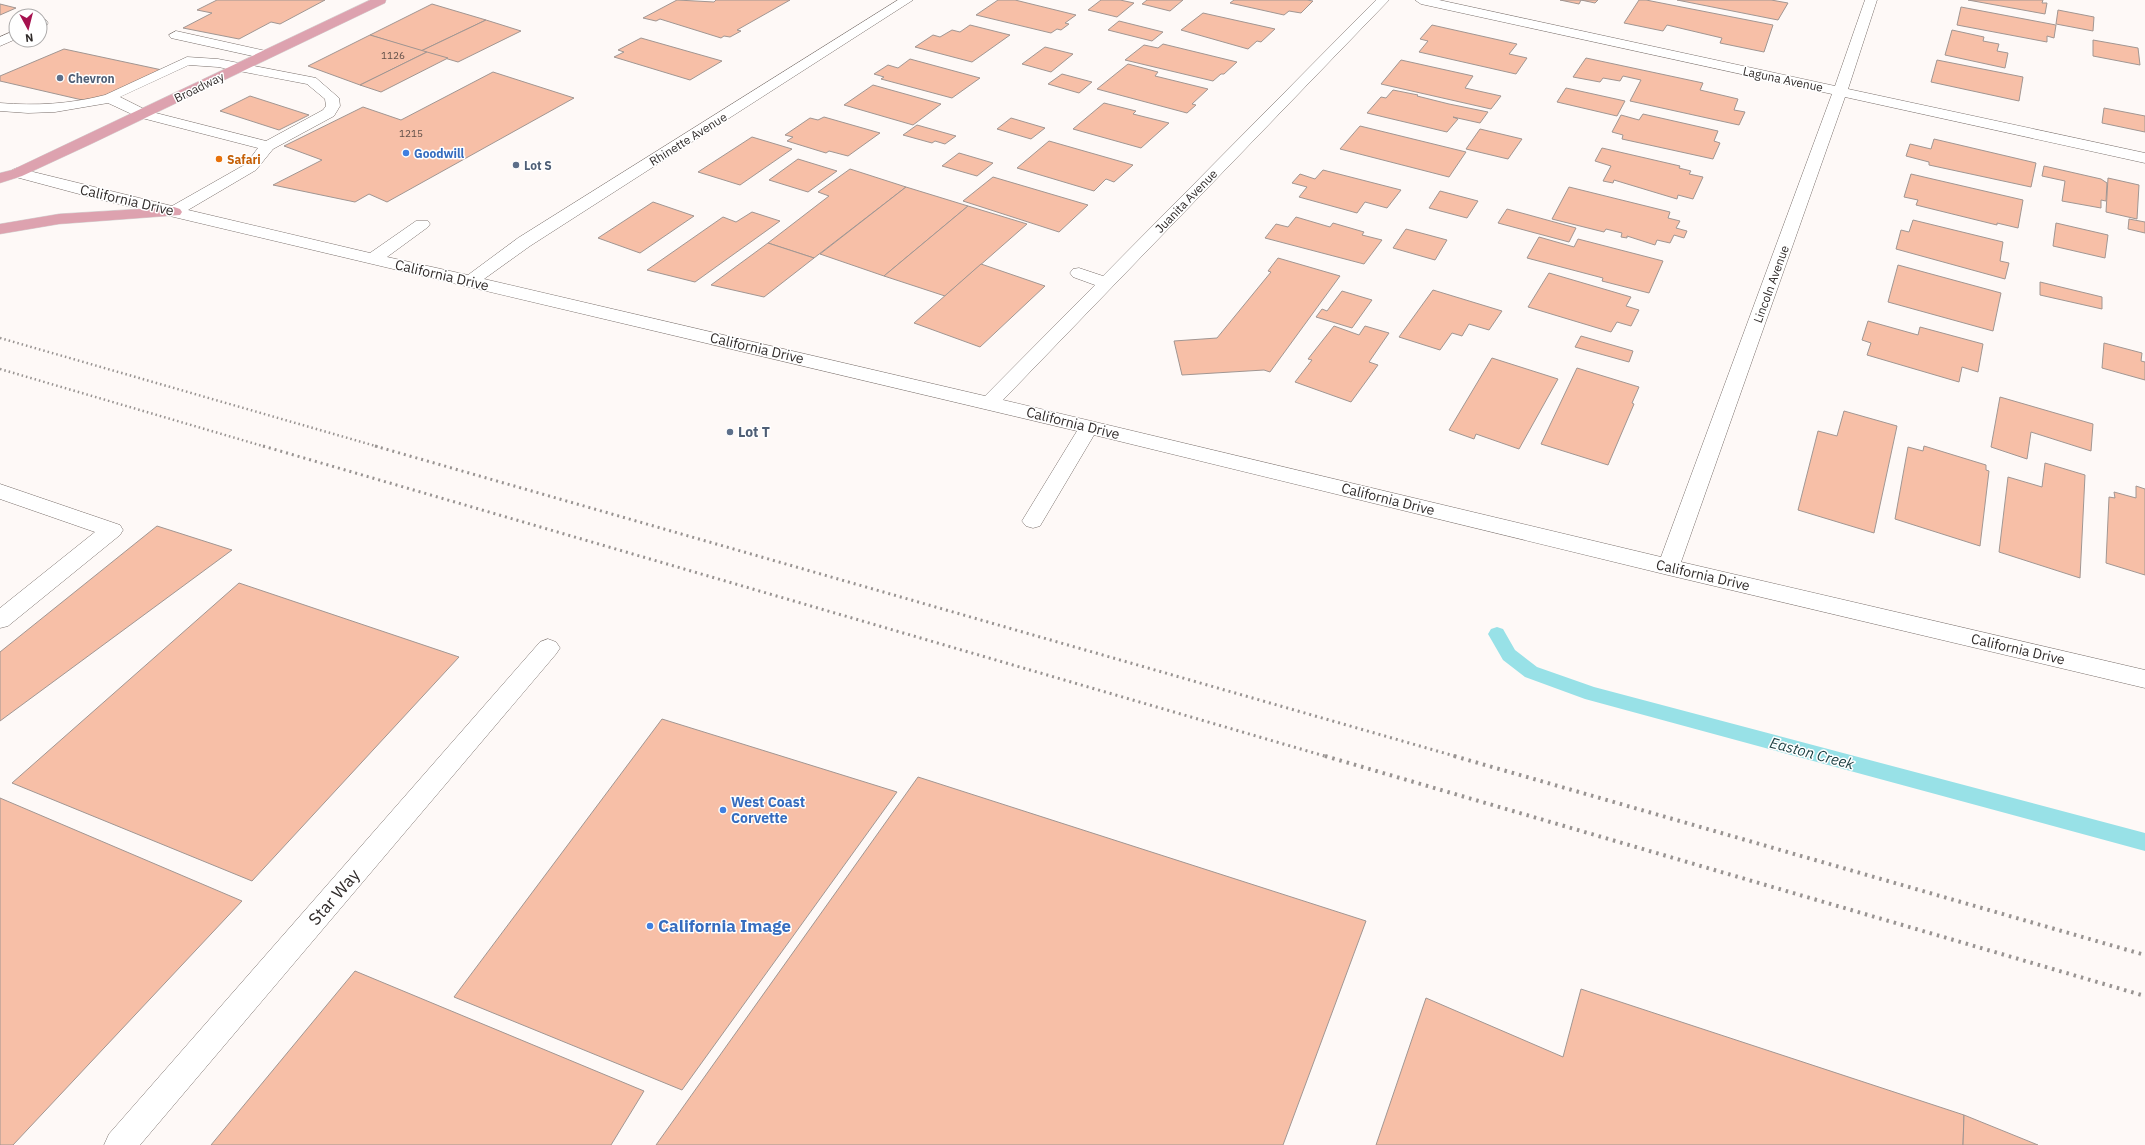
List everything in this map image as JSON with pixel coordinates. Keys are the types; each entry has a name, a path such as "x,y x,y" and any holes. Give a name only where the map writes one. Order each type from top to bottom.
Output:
{"main road":[{"name":"Broadway","path":"0,178 17,173 380,0"},
{"name":"California Drive","path":"0,169 17,173"},
{"name":"Broadway","path":"0,186 17,173"},
{"path":"0,229 59,220 174,212"}],"street":[{"name":"Rhinette Avenue","path":"471,281 524,242 907,0"},
{"name":"Juanita Avenue","path":"989,403 1383,0"},
{"name":"Laguna Avenue","path":"1421,0 2145,158"},
{"name":"Lincoln Avenue","path":"1668,567 1840,92 1871,0"},
{"path":"176,34 266,55"},
{"path":"0,108 54,110 81,106 110,98 187,61 218,63 311,81 332,98 333,106 329,113 268,146 251,167 174,212"},
{"path":"110,98 142,114 268,146"},
{"name":"California Drive","path":"17,173 174,212 989,403 1668,567 2145,679"},
{"path":"372,258 422,224"},
{"path":"1079,273 1107,282"},
{"path":"1033,521 1089,427"},
{"path":"0,491 112,530 0,620"},
{"name":"Star Way","path":"120,1145 548,648"}],"building":[{"path":"217,0 325,0 280,24 271,22 239,39 183,28 212,13 197,10"},
{"path":"677,0 714,2 716,0 790,0 737,30 741,31 730,37 724,36 721,38 660,19 656,21 643,18"},
{"path":"998,0 1015,0 1076,15 1065,23 1069,24 1061,30 1057,29 1051,33 976,15"},
{"path":"1101,0 1120,0 1134,3 1117,17 1088,10"},
{"path":"1147,0 1183,0 1170,11 1142,4"},
{"path":"1234,0 1313,1 1301,13 1289,11 1284,15 1230,3"},
{"path":"1560,0 1581,0 1579,4"},
{"path":"1581,0 1598,0 1595,3"},
{"path":"1639,0 1646,0 1773,25 1764,52 1720,43 1722,38 1667,25 1663,31 1624,23"},
{"path":"1677,0 1771,0 1788,3 1778,20"},
{"path":"1968,0 2043,0 2042,3 2047,3 2045,14"},
{"path":"0,4 16,8 8,8 8,12 0,15"},
{"path":"432,4 486,20 421,51 370,35"},
{"path":"1961,7 2056,25 2054,38 2047,36 2047,42 1957,25"},
{"path":"2058,10 2094,17 2093,31 2056,24"},
{"path":"1203,13 1275,29 1261,42 1257,41 1248,49 1181,30"},
{"path":"486,20 521,31 458,62 421,51"},
{"path":"1119,21 1163,32 1152,41 1108,30"},
{"path":"970,25 1010,35 972,62 915,47 933,35 940,37 952,30 960,32"},
{"path":"1432,25 1517,44 1509,54 1527,58 1516,74 1419,52 1428,41 1420,39"},
{"path":"1952,30 1984,37 1983,41 1999,44 1997,51 2008,53 2005,68 1945,55"},
{"path":"370,35 427,52 360,85 308,66"},
{"path":"641,38 722,61 690,80 614,57 624,52 618,50"},
{"path":"2093,40 2138,48 2140,65 2093,56"},
{"path":"1163,44 1237,62 1224,74 1221,74 1213,81 1125,60 1144,45 1158,48"},
{"path":"1045,47 1073,54 1051,72 1022,64"},
{"path":"64,49 162,70 91,102 0,81 0,76"},
{"path":"427,52 448,58 381,92 360,85"},
{"path":"1586,58 1703,83 1700,90 1738,99 1734,110 1745,112 1739,125 1630,101 1641,80 1623,76 1620,81 1603,78 1600,82 1573,77"},
{"path":"910,59 980,78 952,98 881,79 884,77 874,74 888,65 898,68"},
{"path":"1401,60 1473,76 1465,88 1501,96 1491,109 1381,84"},
{"path":"1937,60 2023,77 2019,101 1931,82"},
{"path":"1128,64 1158,72 1155,76 1208,89 1192,104 1196,105 1187,113 1097,89"},
{"path":"493,72 574,98 387,202 369,194 355,202 273,185 322,160 284,146 363,107 401,120"},
{"path":"1062,74 1092,82 1079,93 1048,84"},
{"path":"873,85 941,104 913,125 844,105"},
{"path":"1566,88 1625,101 1617,116 1557,102"},
{"path":"1393,90 1488,112 1480,123 1453,117 1458,119 1447,132 1367,113 1381,97 1386,98"},
{"path":"250,96 309,115 279,130 220,111"},
{"path":"1104,103 1136,111 1133,114 1169,123 1141,148 1073,129"},
{"path":"2104,108 2145,116 2145,132 2102,123"},
{"path":"1643,114 1718,131 1714,141 1720,143 1713,159 1622,139 1623,135 1612,132 1621,115 1639,120"},
{"path":"824,117 880,133 848,156 829,151 826,153 787,141 793,137 785,135 810,118 818,120"},
{"path":"1011,118 1045,128 1031,139 997,129"},
{"path":"917,125 956,136 945,144 935,141 932,143 903,135"},
{"path":"1360,126 1466,152 1449,177 1340,149"},
{"path":"1480,129 1522,139 1508,159 1466,149"},
{"path":"752,137 792,149 740,185 698,172"},
{"path":"1934,139 2036,163 2031,187 1929,165 1929,162 1906,156 1910,144 1931,149"},
{"path":"1049,141 1133,165 1114,182 1106,179 1094,191 1017,168"},
{"path":"1602,148 1680,166 1679,168 1691,171 1689,174 1703,177 1693,199 1678,195 1677,199 1614,180 1613,183 1603,181 1611,166 1595,161"},
{"path":"959,153 993,163 977,176 942,166"},
{"path":"798,159 837,171 808,192 769,180"},
{"path":"2044,166 2101,179 2107,183 2106,201 2101,200 2101,208 2062,201 2065,181 2042,176"},
{"path":"850,169 906,187 814,258 768,243 829,196 818,192"},
{"path":"1323,170 1401,190 1387,208 1365,202 1357,213 1299,197 1307,187 1292,183 1300,174 1315,179"},
{"path":"1911,174 2023,200 2018,228 1997,223 1997,225 1916,205 1918,200 1904,197"},
{"path":"993,177 1088,205 1059,232 963,201"},
{"path":"2108,178 2139,185 2137,219 2106,212"},
{"path":"906,187 968,206 884,276 820,254"},
{"path":"1569,187 1670,212 1668,218 1680,221 1676,228 1687,231 1684,238 1674,235 1670,243 1657,240 1655,245 1627,236 1627,238 1621,237 1622,233 1606,229 1604,232 1552,219"},
{"path":"1440,191 1478,201 1467,218 1429,208"},
{"path":"653,202 694,216 640,253 598,238"},
{"path":"968,206 1027,224 945,296 884,276"},
{"path":"1507,209 1576,228 1569,242 1498,223"},
{"path":"752,212 780,221 695,282 647,270 723,217 736,222"},
{"path":"1296,217 1330,227 1333,223 1364,232 1362,235 1382,240 1364,264 1265,238 1276,224 1288,227"},
{"path":"2129,219 2145,222 2145,233 2128,229"},
{"path":"1913,220 2003,242 2000,261 2009,263 2005,279 1896,249 1901,230 1909,232"},
{"path":"2056,223 2108,235 2105,258 2053,246"},
{"path":"1406,229 1447,240 1435,260 1393,248"},
{"path":"1539,237 1574,247 1578,239 1663,261 1649,293 1602,281 1603,278 1527,258"},
{"path":"768,243 814,258 764,297 711,285"},
{"path":"1278,258 1340,276 1270,372 1264,370 1182,375 1174,341 1217,338 1271,272 1268,271"},
{"path":"981,264 1045,286 980,347 914,323"},
{"path":"1898,265 2001,293 1993,331 1888,302"},
{"path":"1549,273 1631,297 1626,306 1639,310 1631,326 1617,322 1611,332 1528,307"},
{"path":"2040,282 2102,297 2102,309 2040,295"},
{"path":"1433,290 1502,311 1489,330 1469,324 1462,336 1452,333 1440,350 1399,337"},
{"path":"1342,291 1372,300 1352,328 1316,317 1322,309 1327,311"},
{"path":"1868,321 1918,335 1920,327 1983,344 1978,372 1962,367 1959,382 1867,355 1871,343 1862,340"},
{"path":"1334,326 1359,335 1365,326 1389,333 1369,362 1378,365 1351,402 1295,382 1312,360 1308,359"},
{"path":"1581,336 1633,351 1629,362 1575,347"},
{"path":"2104,343 2142,353 2141,361 2145,362 2145,380 2102,368"},
{"path":"1492,358 1558,379 1519,449 1476,434 1474,439 1449,430"},
{"path":"1577,368 1639,387 1632,403 1634,404 1608,465 1541,444"},
{"path":"2000,397 2093,424 2091,451 2031,432 2027,459 1991,447"},
{"path":"1844,411 1897,426 1874,533 1798,510 1818,431 1837,436"},
{"path":"1924,446 1986,465 1986,470 1989,471 1980,546 1895,519 1908,447 1923,451"},
{"path":"2045,463 2085,475 2080,578 1999,552 2008,477 2042,487"},
{"path":"2136,486 2145,489 2145,575 2106,563 2109,497 2115,498 2114,492 2136,498"},
{"path":"157,526 232,550 0,721 0,652"},
{"path":"239,583 459,657 252,881 12,783"},
{"path":"662,719 897,792 682,1090 454,997"},
{"path":"918,777 1366,921 1283,1145 656,1145"},
{"path":"0,798 242,901 13,1145 0,1145"},
{"path":"355,971 644,1091 611,1145 211,1145"},
{"path":"1581,989 1964,1115 1963,1145 1376,1145 1426,998 1563,1057"},
{"path":"1964,1115 2038,1145 1963,1145"}],"waterway":[{"name":"Easton Creek","path":"1497,634 1509,655 1531,672 1592,694 2145,842"}],"railway":[{"path":"0,338 379,447"},
{"path":"0,369 266,447"},
{"path":"263,446 1328,757"},
{"path":"375,446 1458,757"},
{"path":"1325,756 2145,996"},
{"path":"1454,756 2145,955"}],"place":[{"name":"Chevron","path":"60,78"},
{"name":"Goodwill","path":"406,153"},
{"name":"Safari","path":"219,159"},
{"name":"Lot S","path":"516,165"},
{"name":"Lot T","path":"730,432"},
{"name":"West Coast Corvette","path":"723,810"},
{"name":"California Image","path":"650,926"}]}
